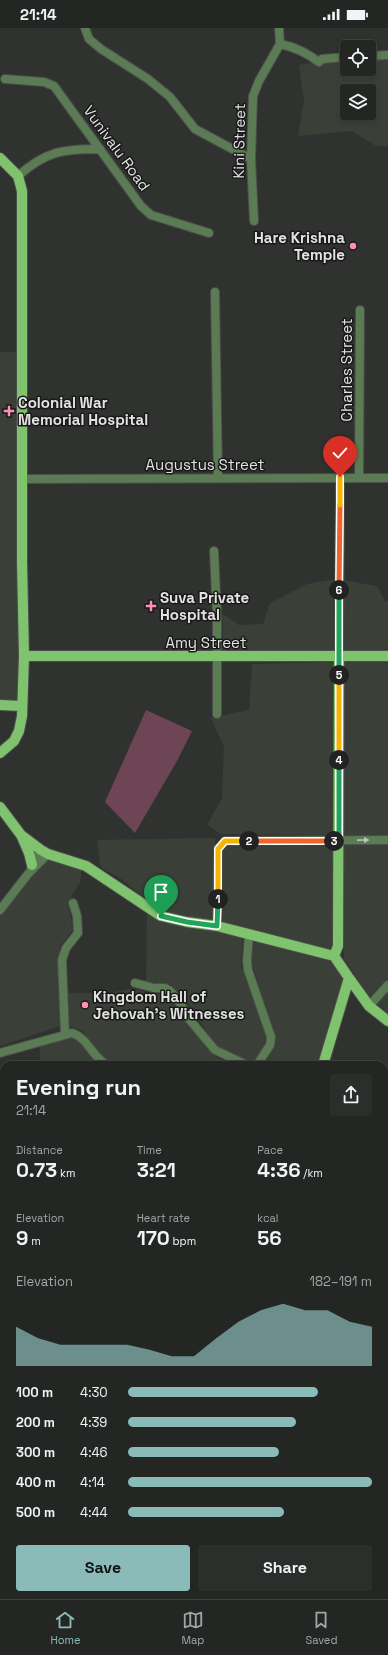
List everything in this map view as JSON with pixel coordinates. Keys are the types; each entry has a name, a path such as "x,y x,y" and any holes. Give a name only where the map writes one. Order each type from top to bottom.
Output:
{"main road":[{"path":"0,158 18,176 22,191 22,479 24,656 19,731 14,741 0,753"},
{"name":"Amy Street","path":"24,656 388,656"},
{"path":"334,956 338,946 339,656"},
{"path":"0,705 21,706"},
{"path":"0,807 21,835 29,854 30,870"},
{"path":"21,835 44,852 86,866 161,916 187,922 217,926 334,956 369,1006 388,1020"},
{"path":"324,1061 349,978"}],"street":[{"path":"85,28 89,39 101,50 148,79 170,97 195,129 251,159"},
{"path":"279,28 280,44 291,46 306,52 319,62 322,59 340,58"},
{"name":"Kini Street","path":"254,221 251,159 254,96 259,81 280,44"},
{"path":"376,56 388,55"},
{"name":"Vunivalu Road","path":"5,79 44,82 54,86 141,206 151,215 209,233"},
{"path":"18,176 34,162 54,152 100,149"},
{"path":"215,292 218,477"},
{"name":"Charles Street","path":"360,310 360,478"},
{"name":"Augustus Street","path":"22,479 218,477 388,478"},
{"path":"339,656 340,477"},
{"path":"214,551 217,714"},
{"path":"217,926 218,849 225,841 388,840"},
{"path":"0,910 44,852"},
{"path":"65,1034 62,960 66,948 78,932 77,916 73,903"},
{"path":"249,934 246,961 248,970 272,1037 270,1045 260,1061"},
{"path":"135,983 154,988 165,988 170,991 177,998 189,1019 215,1050 238,1061"},
{"path":"369,1006 388,985"},
{"path":"0,1053 72,1033 82,1038 99,1061"}],"shaded area":[{"path":"388,50 388,146 376,146 352,131 298,136 304,101 299,65 340,58 340,76 376,76 376,52"},
{"path":"0,352 19,352 21,699 18,706 0,703"},
{"path":"335,579 377,586 385,601 388,601 388,653 249,653 249,649 223,650 223,614 239,625 263,624 270,603 307,584"},
{"path":"343,660 388,660 388,840 341,840"},
{"path":"333,662 332,835 221,834 207,825 222,798 224,747 211,718 249,710 252,664"},
{"path":"146,710 192,731 177,761 135,833 105,802"},
{"path":"215,838 218,923 164,914 120,878 103,869 100,864 97,840"},
{"path":"388,843 388,1013 369,997 344,958 343,844"},
{"path":"227,846 333,846 337,893 337,939 331,954 220,925 220,853"},
{"path":"46,854 82,866 80,882 68,902 73,930 60,946 60,1026 0,1046 0,915"},
{"path":"147,906 162,918 243,935 241,966 266,1033 265,1045 254,1061 220,1049 212,1040 183,996 169,984 146,982"},
{"path":"252,937 287,945 336,962 344,978 319,1061 266,1061 276,1038 250,958"},
{"path":"130,989 165,995 172,1000 187,1023 216,1057 226,1061 110,1061 103,1058 83,1031 70,1026 68,993 108,993"},
{"path":"71,1035 95,1061 40,1061 40,1044"}],"place":[{"name":"Hare Krishna Temple","path":"353,246"},
{"name":"Colonial War Memorial Hospital","path":"9,411"},
{"name":"Suva Private Hospital","path":"151,606"},
{"name":"Kingdom Hall of Jehovah's Witnesses","path":"85,1005"}],"route":[{"path":"161,916 187,922 217,926 218,849 225,841 339,841 340,477"}]}
